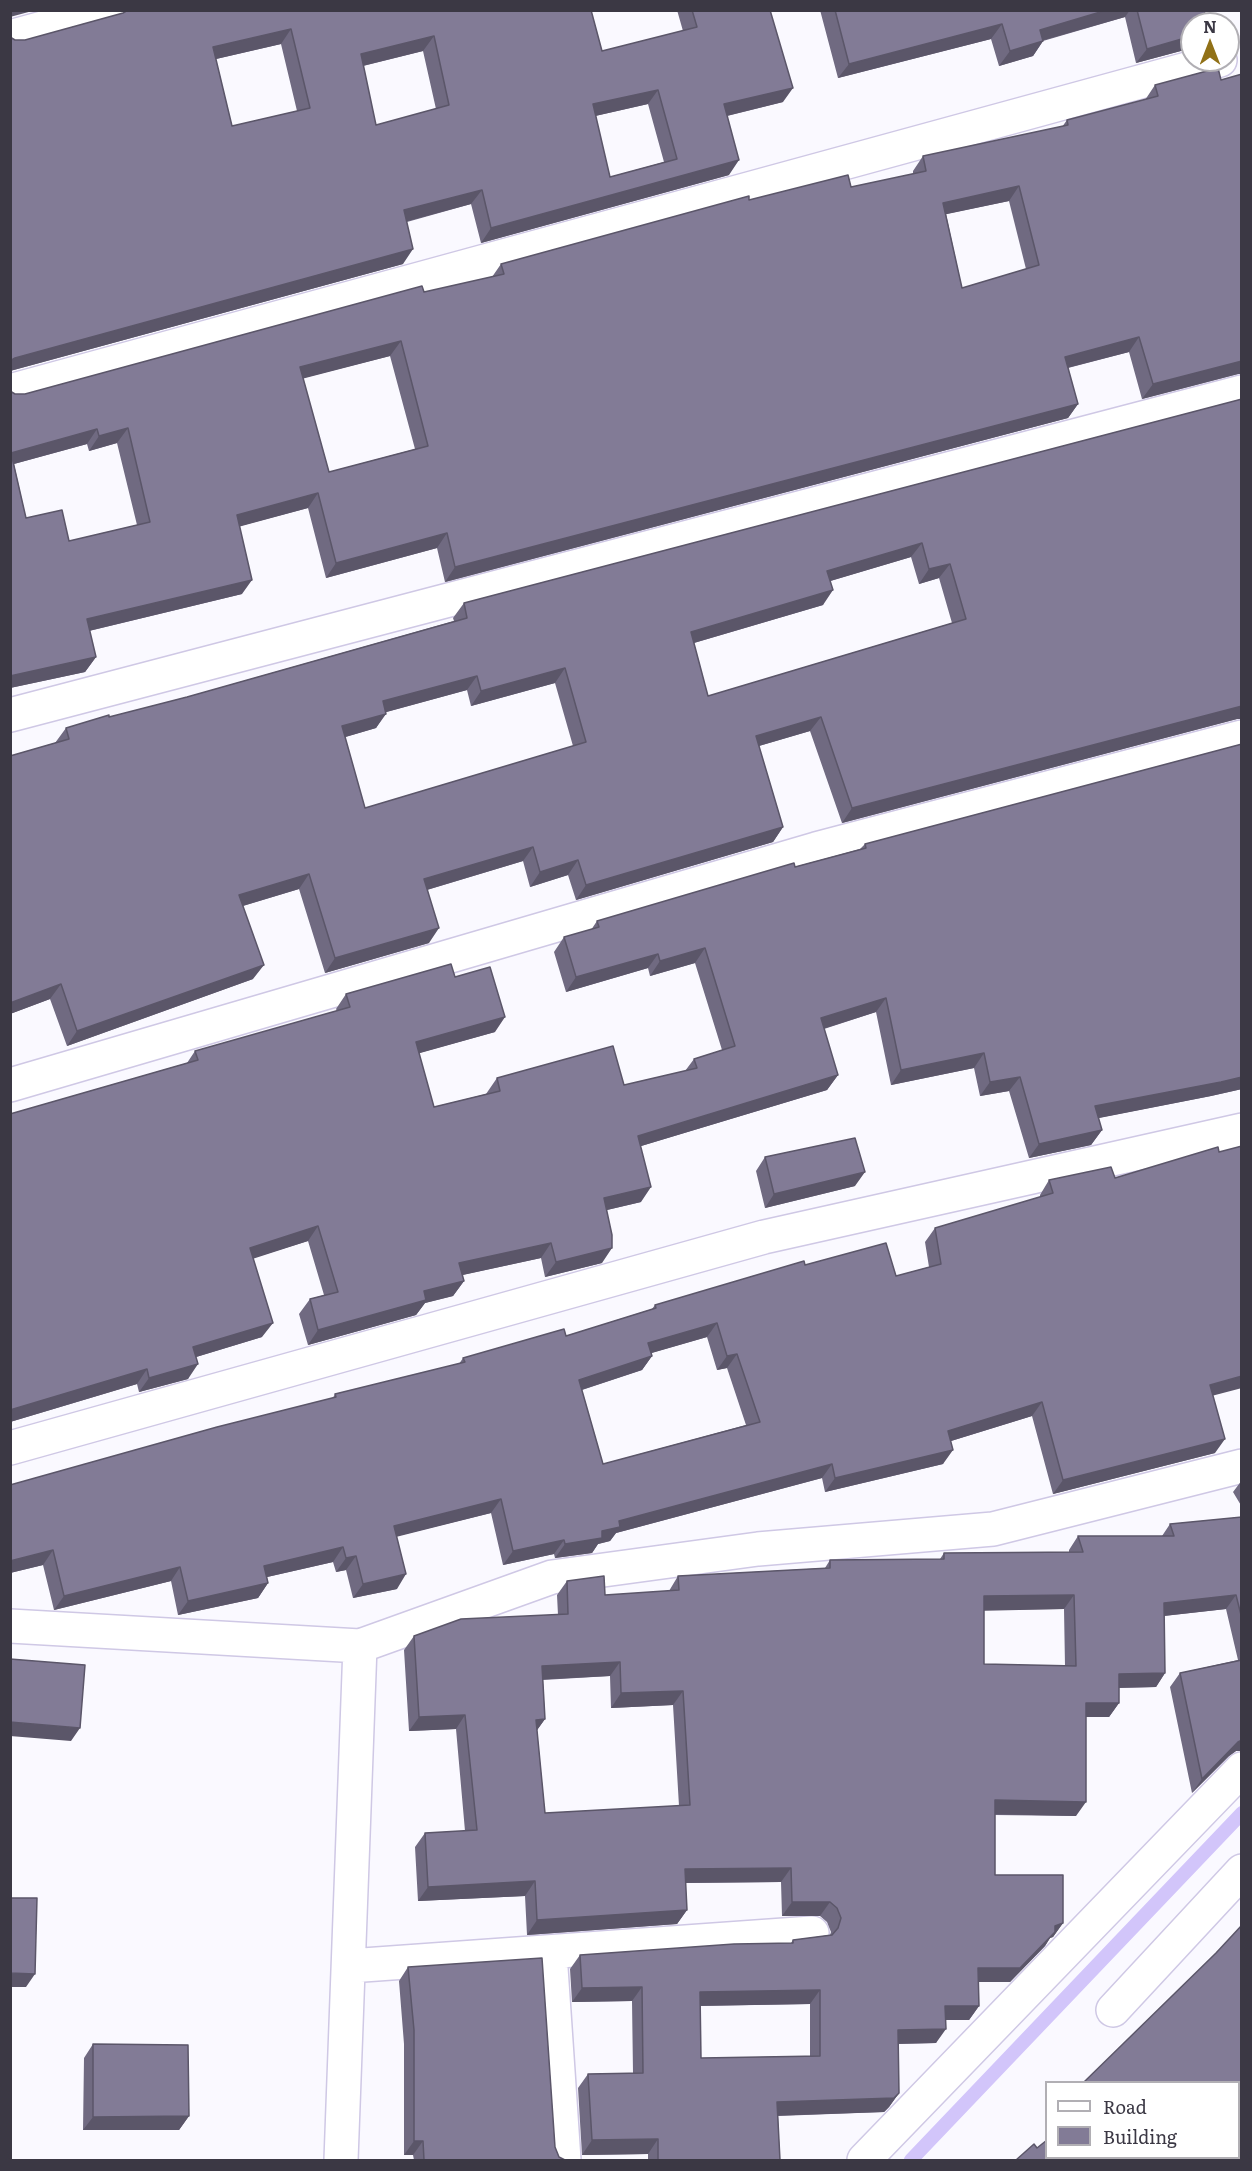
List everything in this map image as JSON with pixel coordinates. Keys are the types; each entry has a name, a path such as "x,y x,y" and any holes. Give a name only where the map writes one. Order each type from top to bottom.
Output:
{"street":[{"path":"10,37 108,10"},
{"path":"10,391 1180,71"},
{"path":"10,715 1242,392"},
{"path":"10,1085 816,849 1242,737"},
{"path":"10,1448 764,1237 1242,1130"},
{"path":"10,1626 360,1646 552,1577 758,1549 993,1528 1242,1466"},
{"path":"340,2160 360,1646"},
{"path":"864,2160 1242,1769"},
{"path":"1113,2010 1242,1871"},
{"path":"349,1966 812,1933"},
{"path":"550,1953 564,2160"}],"building":[{"path":"128,10 591,10 602,51 697,27 692,10 770,10 793,88 724,104 739,160 491,228 482,190 404,210 413,249 10,361 10,37 15,40 25,40","holes":["291,29 310,108 232,126 213,47","434,36 449,105 376,125 361,54","658,90 677,159 610,177 593,104"]},
{"path":"835,10 1107,10 1040,30 1043,41 1010,51 1002,24 849,64"},
{"path":"1137,10 1204,10 1204,12 1180,12 1180,39 1147,49"},
{"path":"1203,72 1219,72 1221,80 1242,74 1242,361 1153,384 1139,337 1065,357 1078,404 455,567 447,533 336,563 318,493 237,515 252,580 87,619 96,657 10,676 10,391 15,394 25,394 422,286 424,292 504,274 501,264 749,196 749,200 848,175 851,187 926,171 923,156 1068,125 1067,120 1158,96 1155,85","holes":["1019,186 1039,265 962,288 943,203","401,341 428,446 329,472 300,367","128,428 150,522 69,541 62,510 26,518 11,453 97,429 99,436"]},
{"path":"1242,399 1242,706 852,808 821,717 756,736 783,827 586,885 578,860 540,872 533,847 424,879 439,928 335,958 309,874 239,895 264,965 77,1031 61,984 10,1003 10,756 69,739 66,728 109,715 109,717 187,697 467,618 464,603","holes":["922,543 929,569 950,564 966,619 708,696 691,632 833,590 827,571","565,668 586,742 365,808 342,726 386,714 383,701 477,676 481,691"]},
{"path":"1242,744 1242,1077 1095,1106 1102,1130 1039,1144 1020,1077 990,1082 984,1053 901,1070 886,998 821,1018 838,1075 638,1136 651,1187 604,1198 612,1235 612,1248 556,1262 551,1243 459,1263 464,1281 424,1291 426,1300 318,1330 310,1299 338,1292 318,1226 250,1248 273,1323 193,1347 198,1364 149,1378 147,1369 10,1410 10,1114 198,1060 195,1051 350,1007 346,994 451,964 455,977 490,967 505,1017 416,1042 434,1107 500,1091 497,1078 613,1046 624,1085 697,1068 694,1059 735,1046 705,948 660,961 658,954 576,977 564,937 599,927 597,921 794,863 795,867 866,848 865,844"},
{"path":"855,1138 865,1172 774,1194 765,1157"},
{"path":"1242,1146 1242,1376 1210,1385 1225,1439 1063,1480 1042,1402 948,1431 953,1450 835,1478 832,1464 619,1521 620,1527 602,1531 602,1538 565,1544 564,1540 513,1551 501,1499 394,1526 406,1574 363,1584 356,1556 346,1558 343,1547 264,1566 268,1583 188,1601 180,1567 64,1596 53,1550 10,1561 10,1485 217,1427 336,1397 335,1394 465,1362 463,1358 564,1329 566,1336 656,1308 655,1305 804,1261 805,1265 886,1243 896,1276 941,1264 935,1228 1053,1193 1049,1180 1111,1167 1115,1178 1218,1147 1219,1152","holes":["717,1323 727,1356 737,1354 760,1422 603,1464 579,1380 652,1356 648,1343"]},
{"path":"1242,1517 1242,1619 1236,1595 1164,1603 1165,1673 1119,1674 1119,1703 1086,1703 1086,1802 995,1800 995,1875 1063,1875 1063,1923 1055,1926 1055,1932 1020,1968 978,1968 979,2006 945,2006 946,2029 898,2030 899,2093 894,2098 777,2102 780,2160 658,2160 658,2139 592,2140 588,2074 643,2073 642,1987 582,1988 580,1955 734,1944 793,1943 793,1940 832,1935 838,1928 841,1918 837,1908 830,1902 792,1902 791,1868 685,1869 687,1910 537,1920 535,1881 428,1887 425,1833 477,1830 465,1715 419,1717 414,1636 461,1619 568,1614 567,1581 604,1576 605,1595 679,1590 678,1576 830,1568 830,1560 944,1559 944,1553 1083,1552 1078,1536 1174,1536 1170,1524","holes":["1074,1595 1076,1666 984,1664 984,1596","620,1662 621,1693 683,1691 690,1805 545,1813 536,1720 545,1719 542,1666","820,1990 820,2056 701,2058 700,1992"]},
{"path":"10,1659 85,1665 80,1728 10,1722"},
{"path":"1242,1660 1242,1740 1202,1779 1180,1673"},
{"path":"10,1898 37,1898 35,1974 10,1973"},
{"path":"1242,1925 1242,2085 1240,2087 1240,2081 1085,2081"},
{"path":"542,1958 555,2147 559,2157 565,2160 424,2160 423,2141 414,2141 414,2030 408,1967"},
{"path":"93,2044 188,2045 189,2116 93,2117"},
{"path":"1045,2142 1045,2159 1134,2159 1016,2160 1034,2144 1037,2148"}],"waterway":[{"path":"911,2160 1242,1813"}]}
